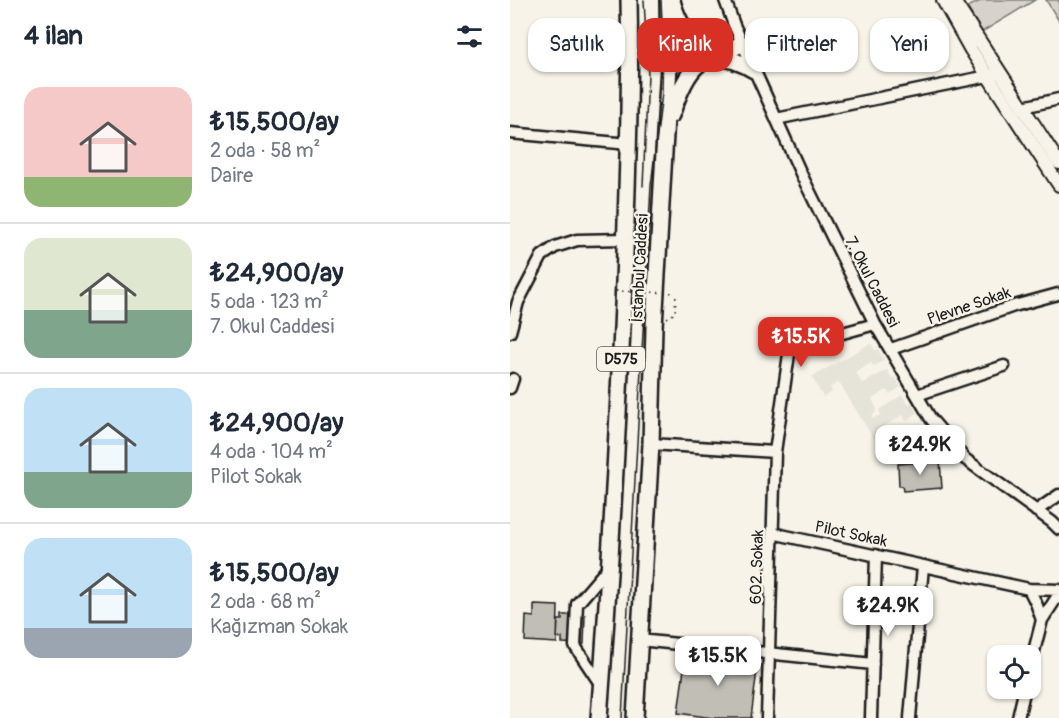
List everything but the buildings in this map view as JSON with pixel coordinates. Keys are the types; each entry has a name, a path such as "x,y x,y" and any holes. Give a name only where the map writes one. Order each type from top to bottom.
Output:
{"highway":[{"name":"İstanbul Caddesi","path":"599,718 619,403 630,144 629,0"},
{"name":"İstanbul Caddesi","path":"635,718 651,444 670,0"},
{"path":"670,0 682,25 693,40 710,50 744,55"},
{"path":"664,132 677,96 702,61 712,57 744,55"}],"main road":[{"path":"943,0 994,75 1054,147 1059,164"},
{"path":"952,0 1059,185"}],"street":[{"name":"7. Okul Caddesi","path":"725,0 744,55 874,324 932,419 965,459 1057,524"},
{"path":"776,119 994,75"},
{"path":"1023,107 1059,99"},
{"path":"510,133 630,144"},
{"path":"510,332 514,301 542,256 555,247 577,240 625,239"},
{"name":"Plevne Sokak","path":"891,349 1014,306 1059,294"},
{"name":"602. Sokak","path":"767,718 775,452 789,354 796,346 874,324"},
{"path":"917,395 1004,366"},
{"path":"651,444 775,452"},
{"path":"1036,511 1059,495"},
{"name":"Pilot Sokak","path":"772,532 1029,589 1059,592"},
{"path":"871,718 876,555"},
{"path":"910,718 923,566"},
{"path":"601,685 575,646 577,604 608,568"},
{"path":"1029,589 1042,620"},
{"path":"1036,645 1042,620 1059,592"},
{"path":"639,640 873,664"},
{"path":"1018,718 1022,699"}],"path":[{"path":"616,291 676,293 675,312"}],"shaded area":[{"path":"983,0 1035,0 982,32 967,7"},
{"path":"1046,0 1059,0 1059,21"},
{"path":"871,343 875,350 878,349 884,360 874,366 871,363 856,372 862,384 887,370 901,387 890,394 887,390 872,399 877,409 871,419 881,415 879,410 902,395 908,404 912,403 917,413 906,421 903,415 886,425 888,431 873,438 839,382 830,387 832,392 823,397 812,377"}],"tram line":[{"path":"643,186 648,75 644,0"},
{"path":"622,718 651,186 662,93 661,0"}]}
